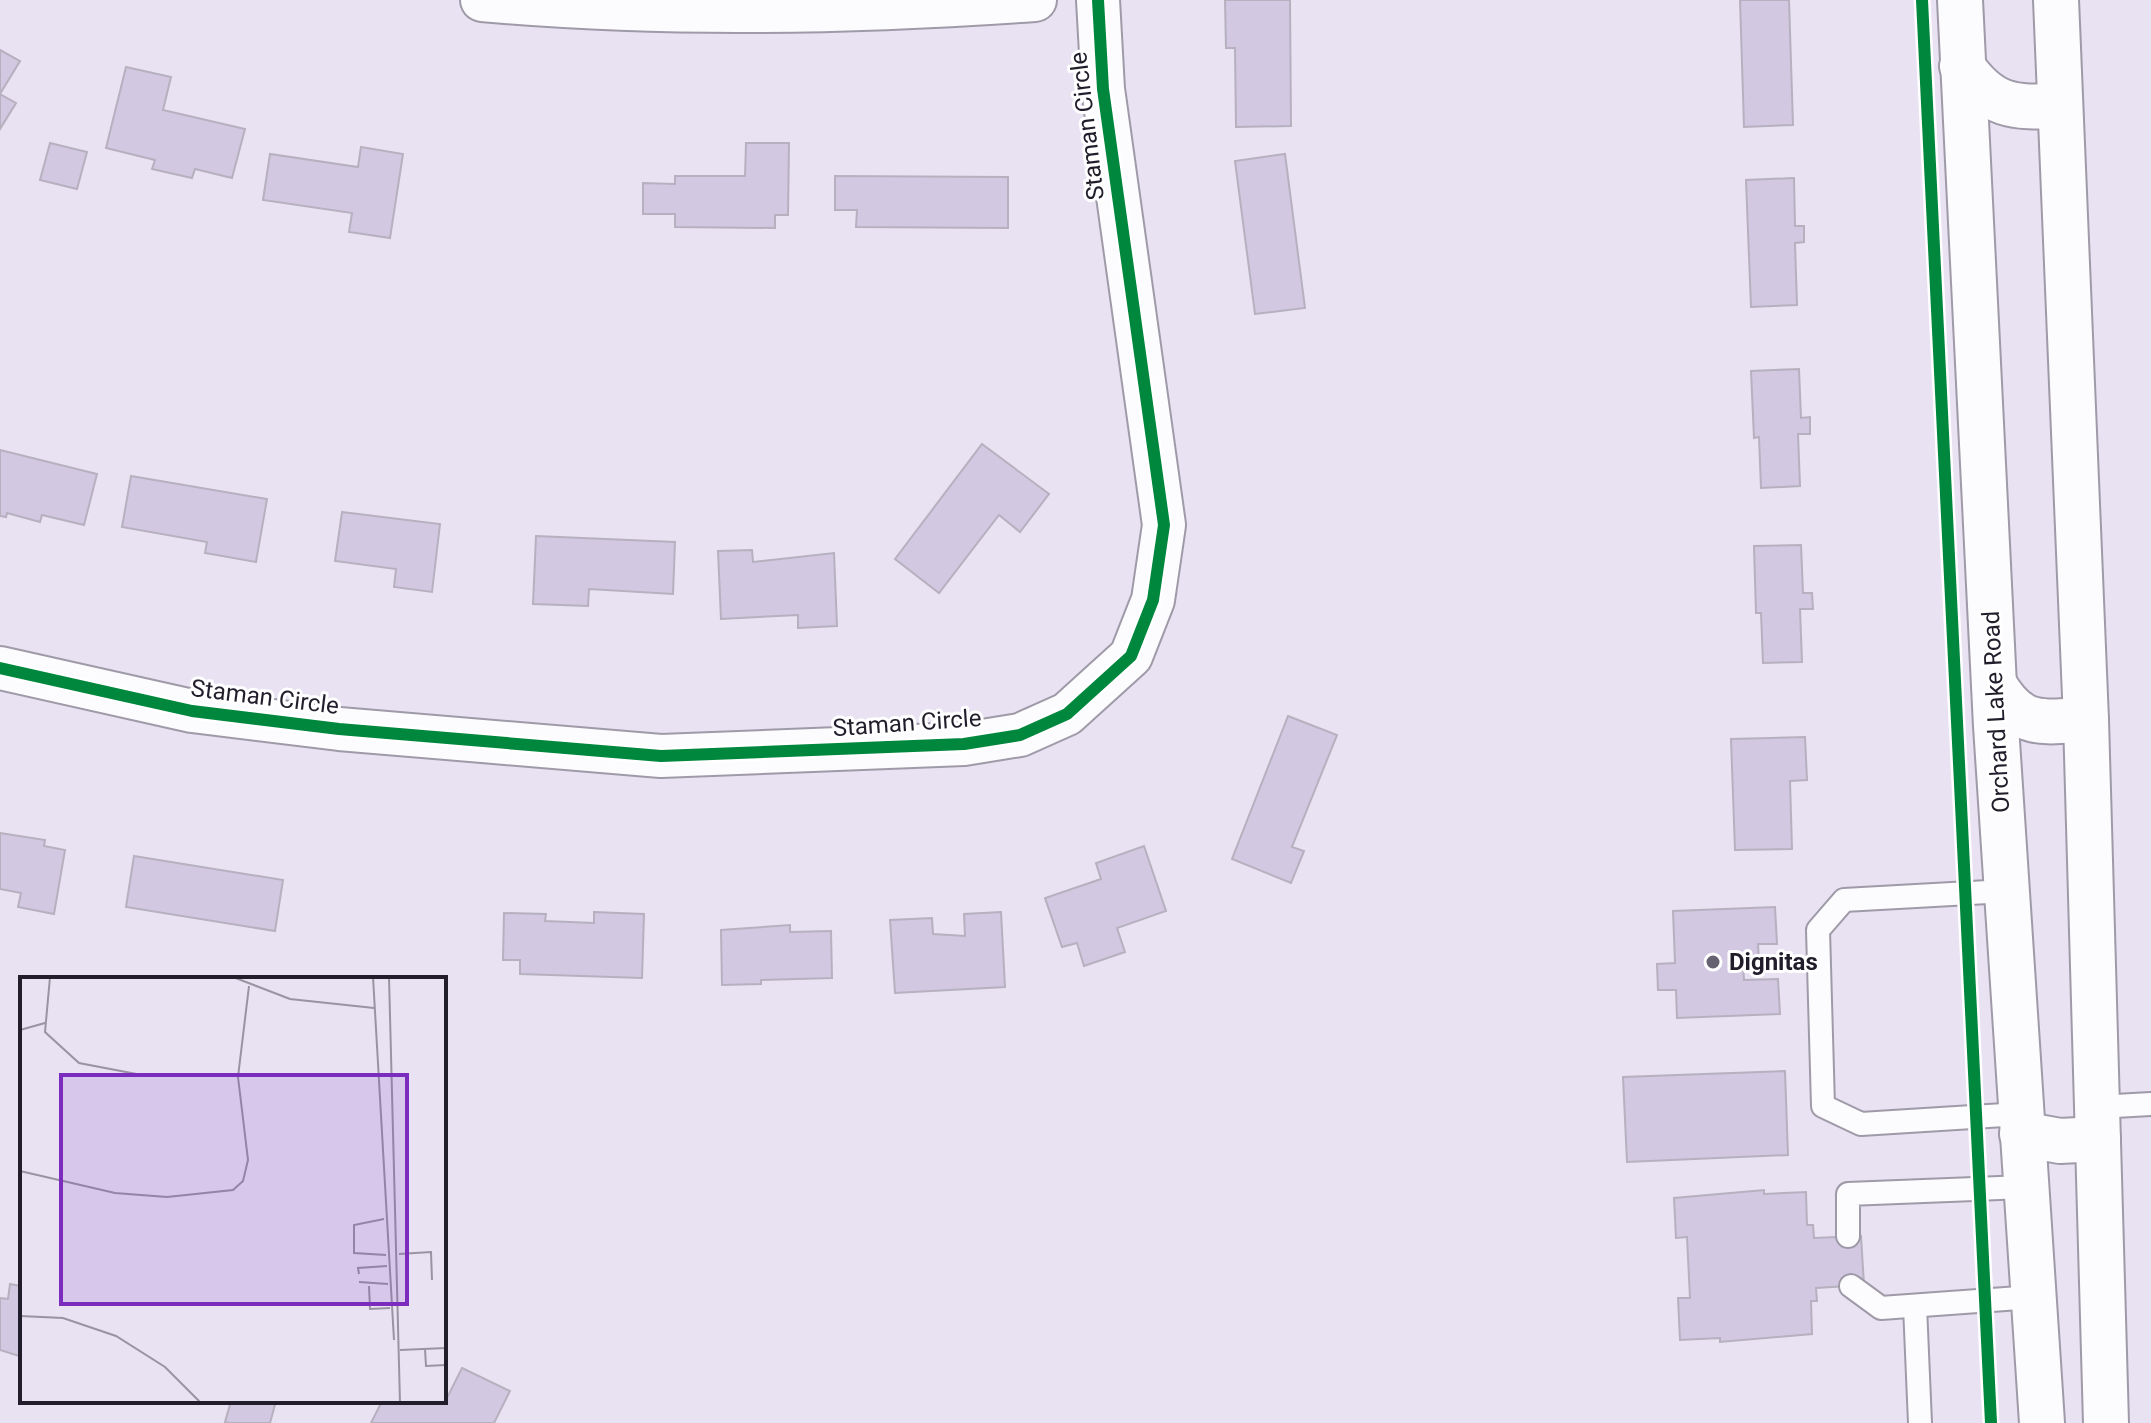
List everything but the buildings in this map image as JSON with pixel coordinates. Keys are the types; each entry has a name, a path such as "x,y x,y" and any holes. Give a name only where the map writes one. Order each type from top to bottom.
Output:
{"main road":[{"name":"Orchard Lake Road","path":"1960,0 1994,684 2042,1423"},
{"path":"2056,0 2086,720 2106,1423"},
{"path":"1962,66 1988,96 2005,104 2023,108 2060,106"},
{"path":"1994,684 2017,716 2034,722 2086,720"},
{"path":"2021,1124 2060,1141 2098,1123"}],"street":[{"path":"482,0 655,10 793,11 1035,0"},
{"name":"Staman Circle","path":"0,668 192,711 339,729 661,756 964,744 1020,735 1067,714 1131,656 1153,600 1164,525 1103,89 1098,0"}],"lane":[{"path":"2006,891 1844,900 1818,930 1823,1106 1861,1124 2021,1124"},
{"path":"2098,1123 2151,1104"},
{"path":"1848,1236 1848,1194 2025,1187"},
{"path":"1851,1286 1881,1308 2033,1297"},
{"path":"1915,1306 1920,1423"}],"cycle path":[{"path":"0,668 192,711 339,729 661,756 964,744 1020,735 1067,714 1131,656 1153,600 1164,525 1103,89 1098,0"},
{"path":"1922,0 1991,1423"}],"place":[{"name":"Dignitas","path":"1713,962"}]}
